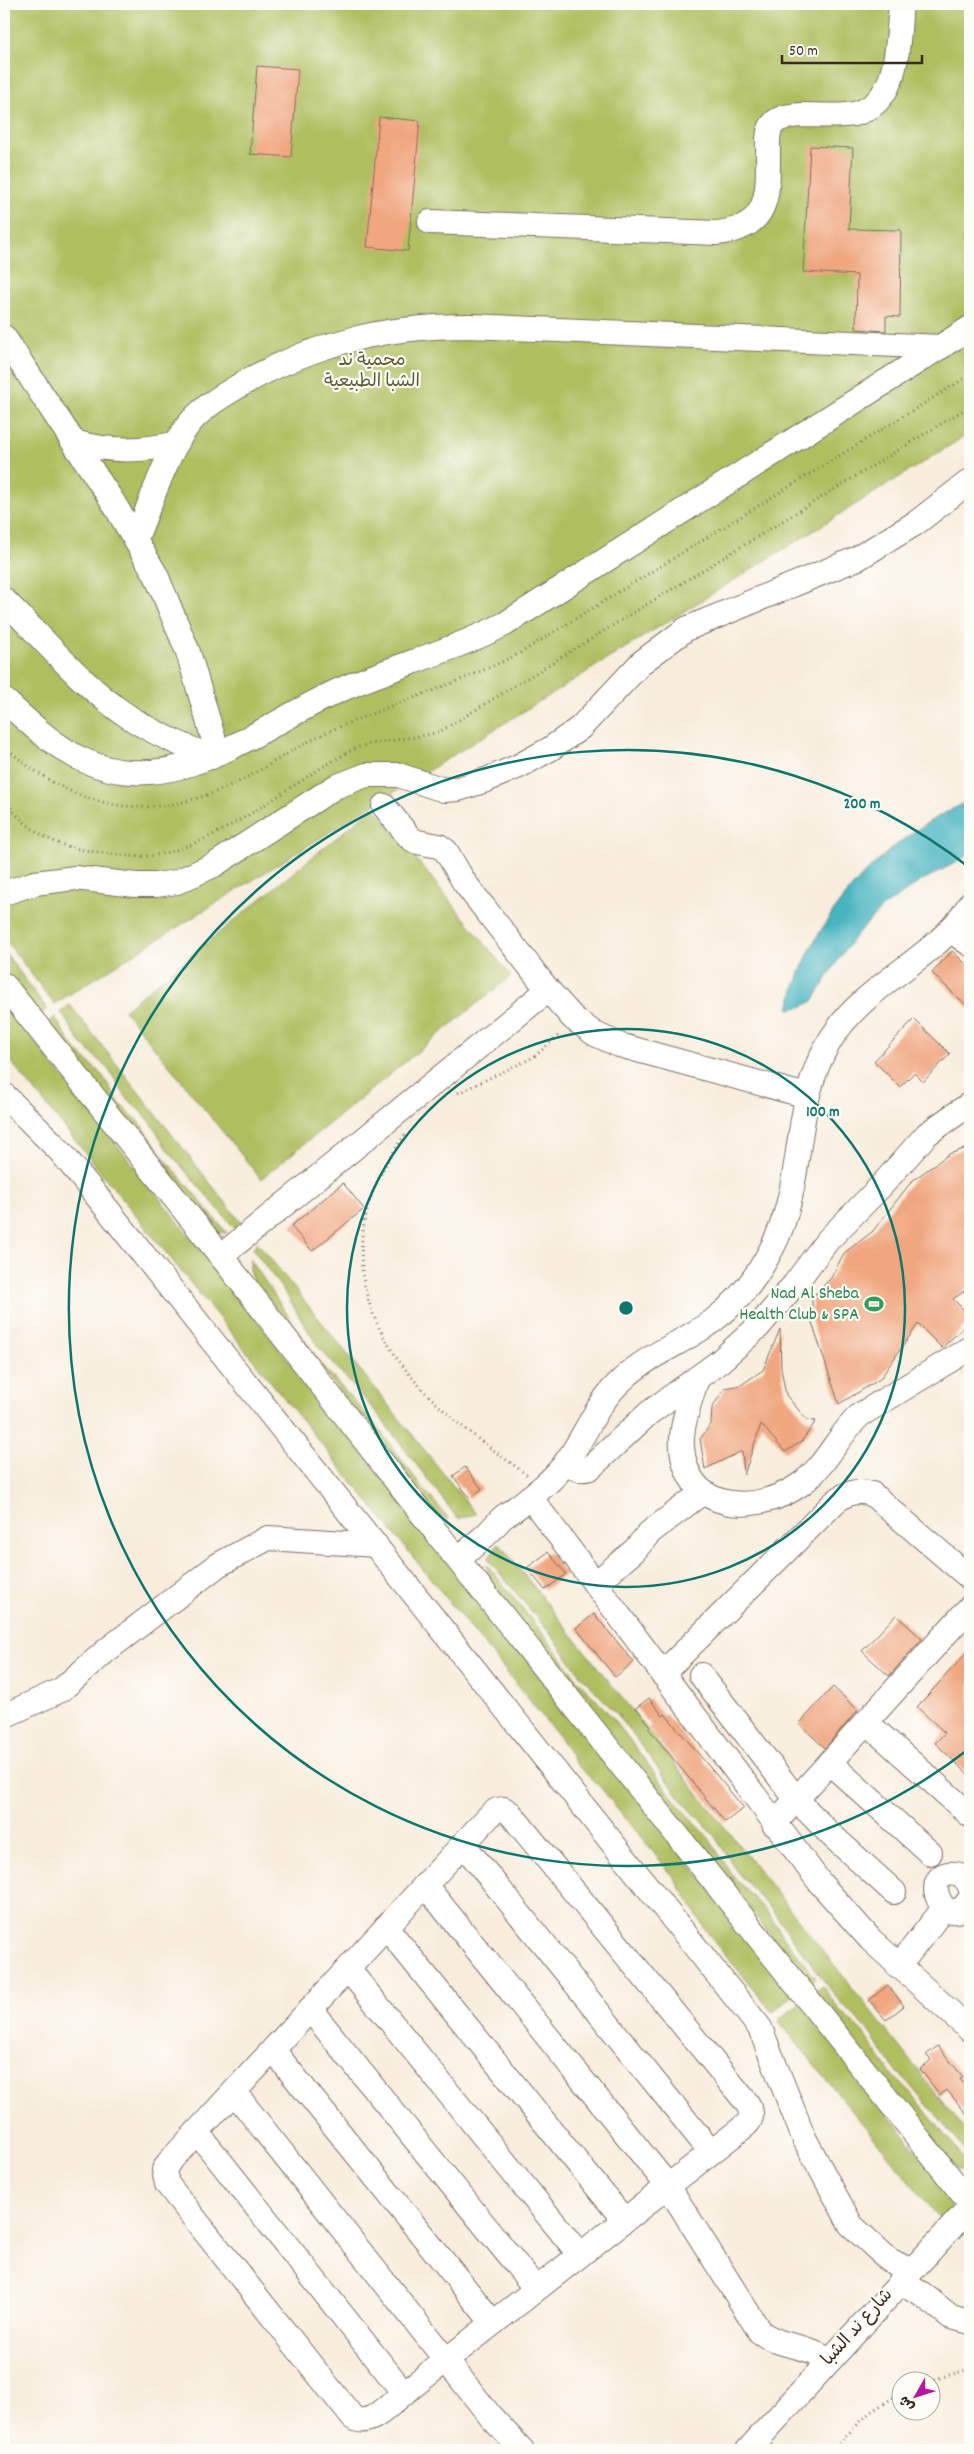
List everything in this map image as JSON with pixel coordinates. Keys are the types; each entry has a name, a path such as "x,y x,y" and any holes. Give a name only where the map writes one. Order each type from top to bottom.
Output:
{"street":[{"path":"430,222 717,233 730,232 743,227 754,219 768,195 768,139 773,124 786,116 853,114 865,110 884,94 894,70 901,4"},
{"path":"136,538 177,442 186,428 211,404 262,373 310,352 342,341 384,331 427,326 470,326 941,348"},
{"path":"4,700 46,737 76,756 109,768 144,773 179,769 215,756 339,690 472,641 505,624 970,328"},
{"path":"4,337 136,538 156,575 182,637 215,756"},
{"path":"74,442 94,448 136,451 177,442"},
{"path":"4,893 35,883 75,878 156,886 177,882 214,865 335,787 366,775 398,775 444,790 472,786 503,773 550,749 580,728 642,662 686,629 858,558 916,523 970,483"},
{"path":"4,600 85,680 128,716 178,744 215,756"},
{"path":"384,806 410,838 416,842 439,846 446,851 464,882 548,990 574,1019 595,1034 619,1045 807,1096"},
{"path":"454,1555 491,1532 499,1521 536,1492 566,1462 593,1415 623,1378 642,1364 714,1321 737,1300 756,1276 772,1249 784,1218 793,1186 807,1096 816,1067 827,1046 849,1014 871,992 964,916 970,944"},
{"path":"4,985 221,1256 454,1555 970,2203"},
{"path":"221,1256 548,990"},
{"path":"4,1095 54,1145 96,1195 760,2028 804,2138 851,2225 889,2260 911,2270 930,2284 942,2308 957,2320 970,2322"},
{"path":"566,1462 575,1469 583,1470 590,1468 649,1412 732,1350 759,1326 794,1285 827,1241 881,1186 927,1134 947,1118 970,1104"},
{"path":"697,1378 688,1411 682,1446 684,1463 691,1478 703,1492 717,1501 734,1504 752,1504 787,1493 802,1483 816,1471 847,1427 860,1415 970,1348"},
{"path":"662,1674 834,1503 852,1492 862,1491 877,1497 970,1578"},
{"path":"536,1492 590,1578 774,1824 845,1913 898,1967 970,2030"},
{"path":"590,1578 640,1545 648,1533 703,1492"},
{"path":"4,1716 60,1690 107,1650 218,1565 268,1538 376,1544"},
{"path":"774,1824 867,1723 970,1606"},
{"path":"700,1675 797,1800 830,1834 894,1892"},
{"path":"867,1723 970,1815"},
{"path":"830,1763 930,1853"},
{"path":"500,1808 507,1810 747,2103 751,2115 748,2122 668,2186 404,2393 370,2419 361,2421 353,2418 176,2195 165,2180 164,2170 463,1844 494,1811 500,1808"},
{"path":"463,1844 711,2152"},
{"path":"956,1874 969,1883 960,1909 944,1908 938,1902 935,1895 941,1879 948,1875 956,1874"},
{"path":"425,1885 668,2186 760,2332 777,2342 809,2348 830,2360"},
{"path":"898,1967 944,1908"},
{"path":"386,1927 624,2220"},
{"path":"348,1968 580,2255"},
{"path":"310,2009 536,2289"},
{"path":"273,2050 493,2323"},
{"path":"234,2092 491,2417 522,2450"},
{"path":"197,2132 404,2393"},
{"name":"شارع ند الشبا","path":"748,2450 970,2207"}],"path":[{"path":"4,800 30,829 45,839 71,848 139,857 168,852 196,843 356,748 375,742 426,736 440,731 970,406"},
{"path":"456,1094 534,1057 574,1019"},
{"path":"408,1131 386,1160 371,1192 363,1227 361,1262 366,1297 396,1354 436,1404 536,1492"},
{"path":"942,2377 970,2369"},
{"path":"832,2450 869,2413 892,2398"}],"green space":[{"name":"محمية ند الشبا الطبيعية","path":"4,4 970,4 970,433 54,1004 4,938"},
{"path":"374,807 511,976 261,1179 124,1010"},
{"path":"4,951 47,1009 38,1017 4,975"},
{"path":"4,1003 794,1995 772,2012 707,1932 676,1880 601,1788 577,1765 560,1738 4,1053"},
{"path":"70,1005 244,1226 237,1231 166,1148 150,1121 126,1097 109,1070 80,1042 61,1012"},
{"path":"55,1017 73,1047 103,1076 119,1103 143,1126 160,1153 227,1233 216,1232 45,1025"},
{"path":"257,1242 476,1514 458,1519 380,1417 317,1345 286,1294 253,1249"},
{"path":"250,1259 319,1362 373,1422 421,1486 449,1519 437,1516 253,1281 250,1273"},
{"path":"499,1543 970,2136 970,2156 910,2084 893,2067 867,2029 836,1997 771,1909 737,1872 714,1835 685,1804 618,1715 581,1676 553,1637 488,1559"},
{"path":"487,1565 577,1679 613,1718 681,1808 709,1838 732,1875 767,1912 788,1943 816,1978 809,1984 489,1581"},
{"path":"822,1986 839,2009 863,2033 889,2071 906,2087 970,2166 970,2173 958,2171 815,1992"},
{"path":"801,2003 950,2193 950,2208 941,2220 778,2020"}],"water":[{"path":"970,801 970,852 961,860 921,881 882,908 856,935 813,1001 801,1007 789,1009 799,975 814,943 833,912 855,884 881,858 909,835 939,816"}],"building":[{"path":"257,66 298,69 291,157 250,154"},
{"path":"379,117 420,121 408,251 367,247"},
{"path":"810,146 853,148 849,229 901,230 900,317 886,316 886,331 856,329 857,275 803,272"},
{"path":"952,951 970,968 970,1009 932,973"},
{"path":"914,1019 950,1054 923,1082 914,1073 900,1087 874,1061"},
{"path":"970,1147 970,1287 953,1299 970,1316 970,1321 942,1348 918,1324 880,1379 839,1404 812,1323 812,1297 831,1278 844,1253 872,1232 912,1181 949,1154"},
{"path":"343,1183 364,1209 312,1251 291,1226"},
{"path":"780,1329 781,1368 786,1395 807,1420 816,1421 801,1442 785,1452 761,1424 744,1475 742,1451 705,1469 700,1439 711,1424 712,1408 725,1388 741,1385 763,1370"},
{"path":"465,1467 482,1489 470,1498 453,1476"},
{"path":"548,1552 566,1574 545,1590 527,1568"},
{"path":"594,1614 634,1662 615,1677 576,1628"},
{"path":"896,1615 922,1639 889,1676 862,1651"},
{"path":"970,1649 970,1776 935,1743 945,1733 917,1707"},
{"path":"833,1687 858,1710 825,1748 799,1724"},
{"path":"649,1698 663,1716 665,1714 744,1808 725,1822 648,1728 651,1726 636,1708"},
{"path":"888,1985 904,2006 886,2020 869,2000"},
{"path":"938,2046 963,2077 960,2079 970,2092 970,2118 947,2090 940,2095 920,2069 931,2060 926,2055"}],"place":[{"name":"Nad Al Sheba Health Club & SPA","path":"874,1304"}]}
